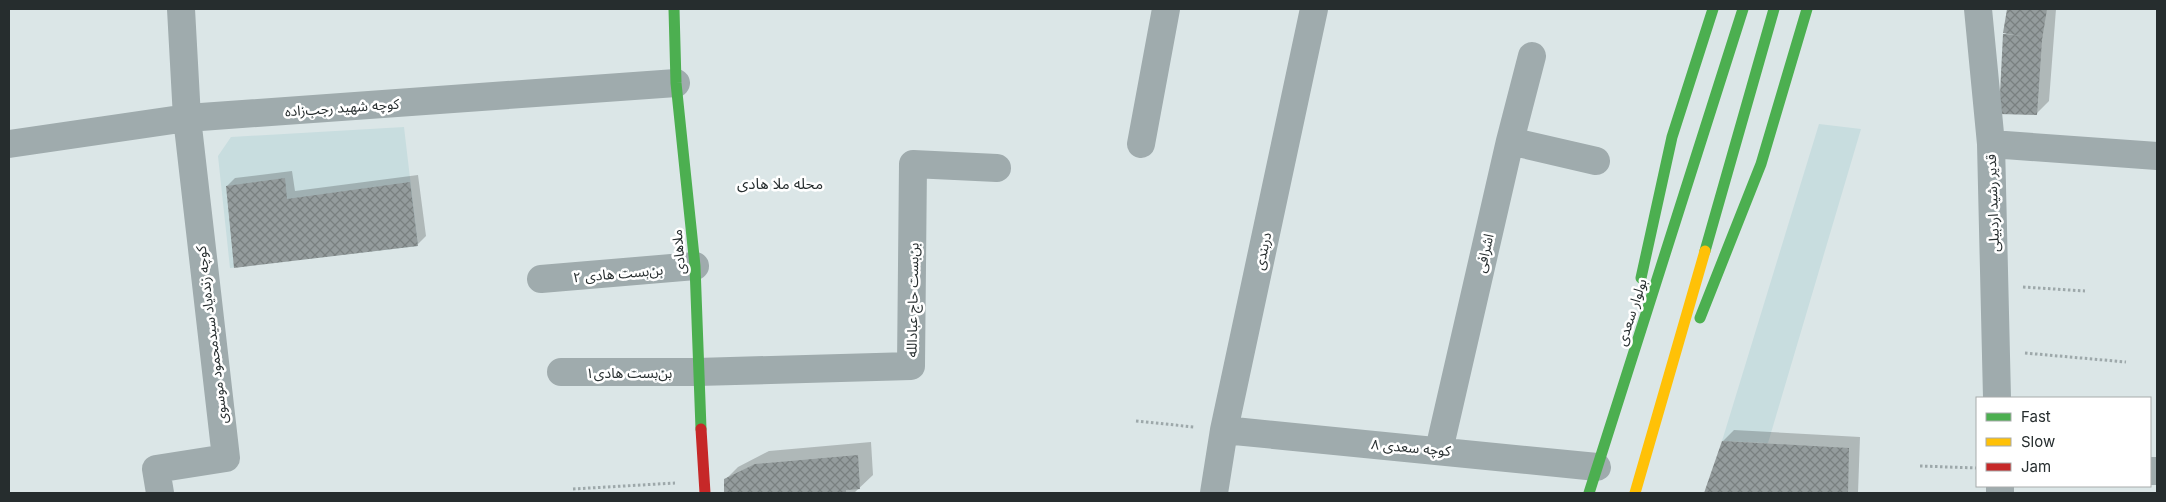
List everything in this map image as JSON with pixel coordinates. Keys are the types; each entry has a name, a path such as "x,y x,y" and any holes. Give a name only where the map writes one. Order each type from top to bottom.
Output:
{"main road":[{"name":"ملاهادی","path":"674,9 676,83 695,266 697,372 706,481 705,493"},
{"path":"1638,289 1672,137 1713,9"},
{"name":"بولوار سعدی","path":"1589,493 1743,9"},
{"path":"1635,493 1733,146 1774,9"},
{"path":"1643,466 1761,164 1807,9"},
{"path":"1600,458 1630,327"}],"street":[{"path":"182,9 186,118"},
{"path":"1141,144 1166,9"},
{"name":"دربندی","path":"1214,493 1224,430 1314,9"},
{"name":"قدیر رشید اردبیلی","path":"1978,9 1991,144 1997,397"},
{"name":"اشرافی","path":"1439,450 1510,141 1532,56"},
{"name":"کوچه شهید رجب‌زاده","path":"9,144 186,118 676,83"},
{"name":"کوچه زنده‌یاد سیدمحمود موسوی","path":"160,493 156,469 226,458 186,118"},
{"path":"1510,141 1596,161"},
{"path":"1991,144 2157,156"},
{"name":"بن‌بست حاج عبادالله","path":"697,372 911,366 913,164 997,168"},
{"name":"بن‌بست هادی ۲","path":"541,279 695,266"},
{"name":"بن‌بست هادی۱","path":"561,372 697,372"},
{"name":"کوچه سعدی ۸","path":"1224,430 1439,450 1600,458"}],"path":[{"path":"1994,286 2085,291"},
{"path":"1996,350 2126,362"},
{"path":"1136,421 1224,430"},
{"path":"1920,466 1976,468"},
{"path":"573,489 706,481"}],"shaded area":[{"path":"1819,124 1861,129 1768,443 1722,441"},
{"path":"404,127 418,246 230,268 218,156 231,137"}],"building":[{"path":"2007,9 2047,9 2042,40 2037,115 1999,114 2003,34 2022,36 2003,33"},
{"path":"285,178 287,199 410,182 418,246 234,268 226,186"},
{"path":"1722,441 1849,448 1848,493 1704,493"},
{"path":"858,455 860,489 846,490 846,493 724,493 724,479 755,464"}],"traffic: fast":[{"path":"674,9 676,83 695,266 701,429"},
{"path":"1641,278 1672,137 1713,9"},
{"path":"1589,493 1743,9"},
{"path":"1705,251 1774,9"},
{"path":"1700,318 1761,164 1807,9"}],"traffic: slow":[{"path":"1635,493 1705,251"}],"traffic: jam":[{"path":"701,429 705,493"}],"district":[{"name":"محله ملا هادی","path":"780,183"}]}
